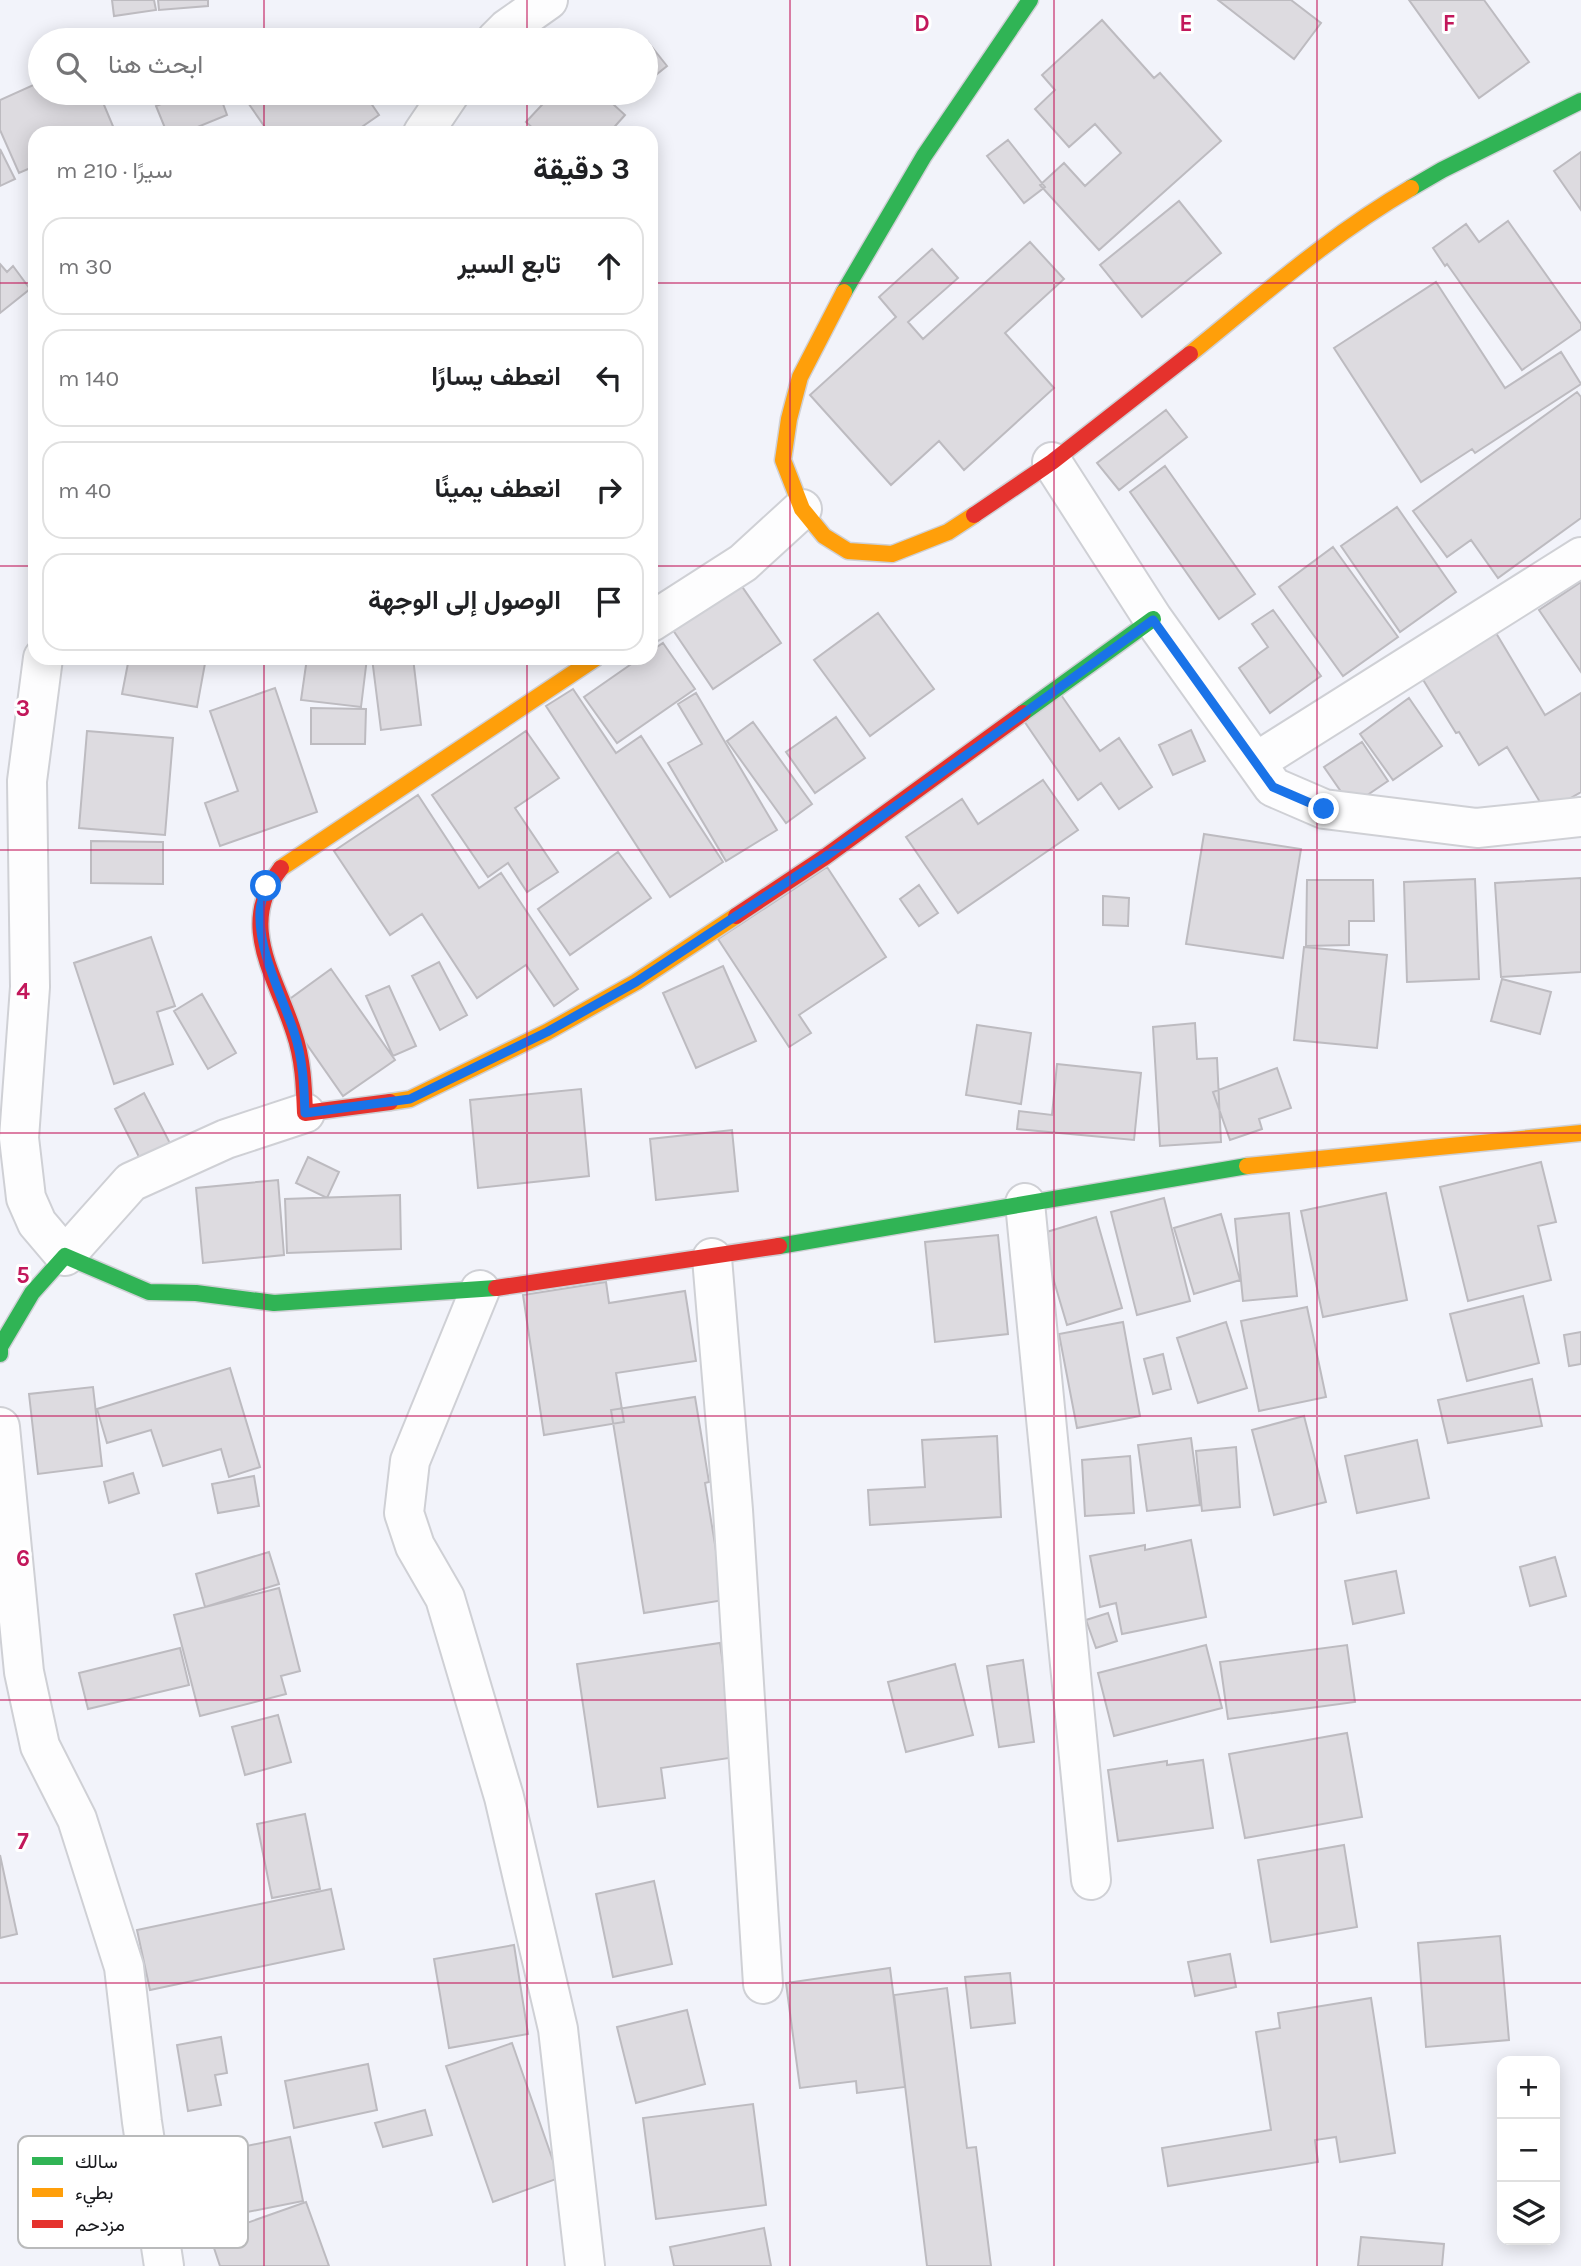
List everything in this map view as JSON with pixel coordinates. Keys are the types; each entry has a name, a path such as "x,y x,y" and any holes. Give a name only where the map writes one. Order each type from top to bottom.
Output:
{"street":[{"path":"509,28 548,0"},
{"path":"1030,0 924,156 828,317 800,377 789,419 783,460 802,509 824,536 848,551 892,554 948,532 1052,462 1295,267 1370,212 1442,170 1581,101"},
{"path":"429,126 442,105"},
{"path":"1052,462 1153,620 1273,787 1324,809 1477,828 1581,817"},
{"path":"658,618 743,563 802,509"},
{"path":"1256,762 1581,557"},
{"path":"0,1354 1,1347 32,1293 131,1182 226,1139 305,1113 410,1099 547,1032 636,982 825,857 1153,620"},
{"path":"42,665 27,781 30,987 19,1138 26,1198 37,1223 65,1256 149,1292 196,1293 274,1303 480,1290 712,1258 1247,1166 1581,1133"},
{"path":"305,1113 304,1073 294,1033 264,943 260,912 266,886 284,864 585,665"},
{"path":"1025,1203 1091,1880"},
{"path":"712,1258 733,1510 762,1984"},
{"path":"480,1290 410,1461 404,1513 415,1546 445,1598 507,1810 558,2029 585,2266"},
{"path":"0,1427 24,1672 40,1746 77,1819 124,1967 144,2136"},
{"path":"161,2248 164,2266"}],"building":[{"path":"112,0 154,0 156,10 114,16"},
{"path":"158,0 208,0 208,6 159,10"},
{"path":"1218,0 1291,0 1321,23 1294,59"},
{"path":"1409,0 1484,0 1529,62 1479,98"},
{"path":"1102,20 1154,78 1160,73 1221,141 1099,250 1040,185 1064,163 1085,186 1121,153 1095,124 1069,147 1035,109 1055,90 1042,75"},
{"path":"658,55 667,66 658,73"},
{"path":"28,87 28,105 104,105 113,126 28,126 28,169 19,173 0,130 0,100"},
{"path":"223,105 227,115 200,126 164,126 156,106"},
{"path":"250,105 372,105 379,115 363,126 264,126"},
{"path":"542,105 614,105 625,115 615,126 530,126 526,122"},
{"path":"1008,140 1045,187 1024,203 987,156"},
{"path":"0,149 15,179 0,186"},
{"path":"1581,152 1581,210 1554,171"},
{"path":"1179,201 1221,253 1142,317 1100,265"},
{"path":"1508,221 1581,324 1581,329 1522,370 1433,248 1466,224 1479,242"},
{"path":"1030,242 1064,279 1005,333 1054,388 964,470 939,441 891,485 810,395 896,317 879,297 932,249 958,278 908,322 923,339"},
{"path":"0,264 7,272 13,266 28,286 28,291 0,313"},
{"path":"1436,282 1505,388 1561,352 1581,384 1475,453 1472,449 1421,482 1334,348"},
{"path":"1577,392 1581,397 1581,518 1498,578 1471,540 1447,557 1413,511"},
{"path":"1166,410 1187,437 1119,490 1097,463"},
{"path":"1165,466 1255,594 1219,619 1130,492"},
{"path":"1397,507 1456,592 1400,632 1341,546"},
{"path":"1333,547 1398,637 1343,676 1279,587"},
{"path":"723,559 781,643 713,689 658,608 658,604"},
{"path":"1581,582 1581,672 1539,610"},
{"path":"1273,610 1321,676 1270,713 1239,668 1268,647 1252,624"},
{"path":"878,613 934,689 870,736 814,660"},
{"path":"1496,633 1545,715 1581,693 1581,792 1546,812 1507,747 1479,765 1422,678"},
{"path":"663,643 695,689 617,743 584,697 630,665 658,665 658,646"},
{"path":"128,665 205,665 197,707 122,694"},
{"path":"306,665 366,665 361,707 301,700"},
{"path":"373,665 414,665 421,725 381,730"},
{"path":"275,688 317,812 220,846 205,803 238,791 210,711"},
{"path":"573,689 616,753 641,736 723,862 670,897 546,706"},
{"path":"1059,692 1100,751 1119,738 1152,787 1119,809 1101,783 1078,800 1022,718"},
{"path":"696,693 777,830 726,861 668,763 702,744 678,704"},
{"path":"1409,698 1442,746 1393,780 1360,734"},
{"path":"311,708 366,709 365,744 311,744"},
{"path":"836,717 865,758 815,793 786,752"},
{"path":"753,722 812,804 786,823 727,741"},
{"path":"1191,730 1205,761 1173,775 1159,745"},
{"path":"87,731 173,738 165,835 79,828"},
{"path":"526,731 559,778 515,808 558,872 527,892 508,863 488,877 432,795"},
{"path":"1362,742 1388,781 1351,806 1324,767"},
{"path":"1043,780 1078,830 958,913 906,837 962,799 978,824"},
{"path":"418,795 479,888 501,873 578,989 554,1006 526,965 477,998 422,914 390,935 334,851"},
{"path":"1204,834 1301,849 1283,958 1186,944"},
{"path":"91,841 163,842 163,884 91,883"},
{"path":"618,852 651,898 570,955 538,909"},
{"path":"827,867 886,957 799,1015 811,1033 789,1047 718,939"},
{"path":"1581,878 1581,972 1501,977 1495,883"},
{"path":"1475,879 1479,979 1407,982 1404,882"},
{"path":"1307,880 1373,880 1374,921 1349,921 1349,945 1306,946"},
{"path":"919,885 938,913 919,926 900,899"},
{"path":"1103,896 1129,898 1128,926 1103,925"},
{"path":"151,937 175,1006 157,1012 173,1064 114,1084 74,963"},
{"path":"1304,947 1387,955 1377,1048 1294,1040"},
{"path":"439,962 467,1015 440,1030 412,976"},
{"path":"723,966 756,1041 696,1068 663,993"},
{"path":"331,969 395,1060 343,1096 280,1006"},
{"path":"1502,979 1551,992 1540,1034 1491,1021"},
{"path":"389,986 416,1046 393,1056 366,996"},
{"path":"202,994 236,1053 208,1069 174,1011"},
{"path":"1195,1023 1197,1059 1217,1058 1221,1142 1160,1146 1153,1027"},
{"path":"977,1025 1031,1033 1021,1104 966,1095"},
{"path":"1057,1064 1141,1073 1134,1140 1017,1129 1019,1111 1052,1115"},
{"path":"1277,1068 1291,1108 1259,1119 1262,1129 1230,1140 1213,1092"},
{"path":"581,1089 589,1176 478,1188 470,1100"},
{"path":"144,1093 174,1151 144,1167 115,1109"},
{"path":"732,1130 738,1191 656,1200 650,1139"},
{"path":"308,1157 339,1172 327,1198 296,1183"},
{"path":"1541,1162 1556,1222 1538,1226 1551,1280 1468,1301 1440,1187"},
{"path":"278,1180 284,1255 203,1263 196,1188"},
{"path":"1386,1193 1407,1300 1323,1317 1301,1211"},
{"path":"400,1195 401,1249 287,1253 285,1199"},
{"path":"1164,1198 1190,1301 1137,1315 1111,1212"},
{"path":"1289,1213 1297,1296 1243,1301 1235,1219"},
{"path":"1221,1214 1240,1280 1194,1294 1174,1228"},
{"path":"1096,1217 1122,1308 1067,1325 1040,1234"},
{"path":"998,1235 1008,1334 935,1342 925,1242"},
{"path":"606,1282 609,1303 685,1291 696,1361 616,1373 624,1422 544,1435 523,1295"},
{"path":"1523,1296 1539,1363 1467,1381 1450,1314"},
{"path":"1307,1307 1326,1397 1259,1411 1241,1321"},
{"path":"1123,1322 1140,1416 1077,1428 1059,1334"},
{"path":"1226,1322 1247,1388 1198,1403 1177,1338"},
{"path":"1581,1332 1581,1364 1569,1366 1564,1335"},
{"path":"1163,1354 1171,1389 1153,1394 1144,1359"},
{"path":"230,1368 260,1467 229,1477 221,1449 163,1466 151,1430 107,1443 97,1409"},
{"path":"1532,1379 1542,1426 1448,1443 1438,1400"},
{"path":"93,1387 102,1466 38,1474 29,1394"},
{"path":"695,1397 709,1482 705,1483 724,1600 644,1613 611,1410"},
{"path":"1304,1416 1326,1502 1274,1515 1252,1430"},
{"path":"997,1436 1001,1517 870,1525 868,1490 925,1487 922,1440"},
{"path":"1191,1438 1200,1505 1147,1511 1138,1445"},
{"path":"1417,1440 1429,1498 1357,1513 1345,1456"},
{"path":"1236,1447 1240,1507 1202,1511 1196,1451"},
{"path":"1130,1456 1134,1513 1085,1516 1082,1460"},
{"path":"133,1473 139,1493 109,1503 104,1482"},
{"path":"254,1476 259,1506 218,1513 212,1484"},
{"path":"1191,1540 1206,1617 1122,1634 1116,1603 1100,1607 1090,1556 1145,1545 1145,1550"},
{"path":"269,1552 279,1584 205,1607 196,1574"},
{"path":"1555,1557 1566,1596 1530,1606 1520,1567"},
{"path":"1396,1571 1404,1613 1353,1624 1345,1581"},
{"path":"279,1588 300,1671 281,1676 286,1694 200,1716 174,1615"},
{"path":"1108,1613 1117,1641 1096,1648 1086,1620"},
{"path":"720,1643 736,1757 661,1768 665,1798 598,1807 577,1664"},
{"path":"1206,1645 1222,1708 1114,1736 1098,1673"},
{"path":"1347,1645 1355,1702 1228,1719 1220,1662"},
{"path":"180,1648 189,1685 88,1709 79,1673"},
{"path":"1023,1660 1034,1742 999,1747 987,1666"},
{"path":"955,1664 973,1735 906,1752 888,1682"},
{"path":"278,1715 291,1762 245,1775 232,1727"},
{"path":"1347,1733 1362,1817 1245,1838 1229,1754"},
{"path":"1203,1760 1213,1828 1118,1841 1108,1770 1167,1761 1167,1765"},
{"path":"305,1814 320,1889 272,1898 257,1824"},
{"path":"1344,1845 1357,1927 1271,1942 1258,1860"},
{"path":"0,1855 17,1934 0,1938"},
{"path":"654,1881 672,1964 613,1977 596,1894"},
{"path":"331,1889 344,1949 150,1990 137,1930"},
{"path":"1500,1936 1509,2040 1426,2047 1418,1943"},
{"path":"514,1945 528,2034 449,2048 434,1959"},
{"path":"1230,1954 1236,1987 1195,1996 1188,1962"},
{"path":"890,1968 905,2087 857,2093 856,2081 800,2088 786,1983"},
{"path":"1010,1973 1015,2023 971,2028 965,1977"},
{"path":"947,1988 967,2148 976,2147 991,2266 927,2266 894,1995"},
{"path":"1371,1998 1395,2153 1340,2162 1336,2137 1315,2140 1318,2162 1168,2186 1162,2148 1271,2130 1256,2032 1280,2028 1278,2013"},
{"path":"687,2010 705,2084 636,2103 617,2027"},
{"path":"221,2037 227,2073 215,2075 221,2105 188,2111 177,2045"},
{"path":"512,2043 559,2178 493,2202 446,2066"},
{"path":"368,2064 377,2110 294,2128 285,2081"},
{"path":"753,2104 766,2205 656,2219 643,2118"},
{"path":"425,2110 432,2135 383,2147 375,2123"},
{"path":"290,2137 303,2201 248,2212 248,2146"},
{"path":"306,2202 329,2266 220,2266 214,2248 248,2248 248,2223"},
{"path":"764,2228 771,2266 674,2266 670,2247"},
{"path":"1361,2237 1444,2244 1442,2266 1358,2266"}],"traffic: fast":[{"path":"844,292 924,156 1030,0"},
{"path":"1411,188 1581,101"},
{"path":"1023,713 1153,619"},
{"path":"779,1246 1247,1166"},
{"path":"0,1354 0,1347 32,1293 65,1256 149,1292 196,1293 274,1303 496,1288"}],"traffic: slow":[{"path":"1190,354 1324,246 1411,188"},
{"path":"844,292 800,377 789,419 783,460 802,509 824,536 848,551 892,554 948,532 974,515"},
{"path":"281,868 586,665"},
{"path":"390,1102 410,1099 547,1032 636,982 736,916"},
{"path":"1247,1166 1581,1133"}],"traffic: jam":[{"path":"974,515 1052,462 1190,354"},
{"path":"736,916 825,857 1023,713"},
{"path":"281,868 268,889 262,910 261,930 270,970 297,1043 305,1113 390,1102"},
{"path":"496,1288 779,1246"}],"route":[{"path":"266,886 260,912 264,943 294,1033 304,1073 305,1113 410,1099 547,1032 636,982 825,857 1153,620 1273,787 1324,809"}]}
